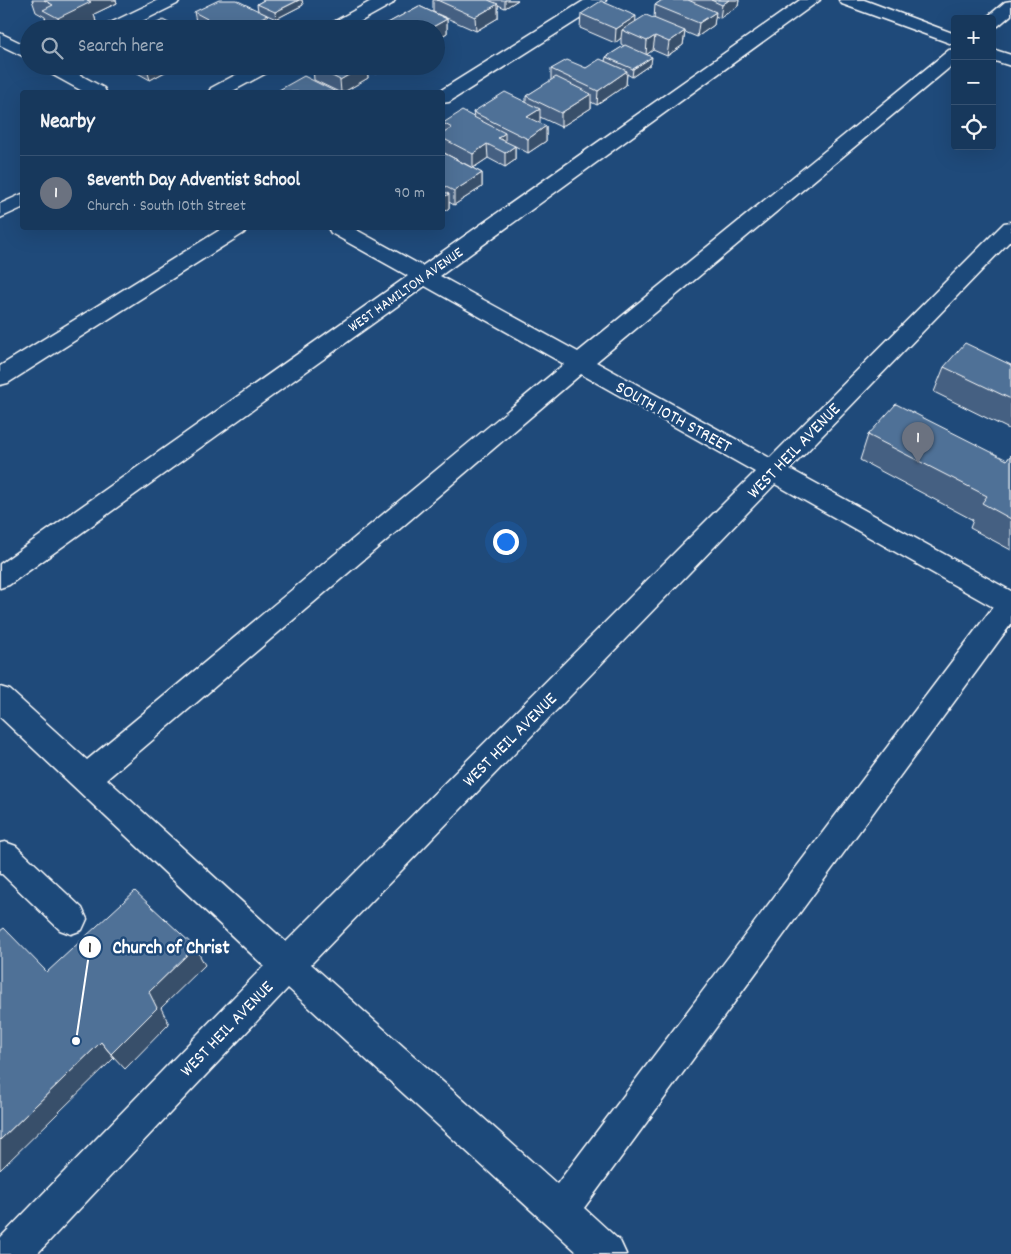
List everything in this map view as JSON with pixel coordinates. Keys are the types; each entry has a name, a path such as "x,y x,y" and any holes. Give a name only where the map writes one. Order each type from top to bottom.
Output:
{"street":[{"path":"130,20 171,0"},
{"path":"350,20 386,0"},
{"path":"445,96 597,0"},
{"name":"WEST HAMILTON AVENUE","path":"0,578 811,0"},
{"path":"848,0 951,39"},
{"path":"996,19 1011,6"},
{"path":"0,38 20,49"},
{"path":"996,55 1011,61"},
{"path":"86,778 580,363 951,57"},
{"path":"66,75 93,90"},
{"path":"222,90 249,75"},
{"path":"0,212 20,201"},
{"name":"WEST HEIL AVENUE","path":"11,1254 287,965 1011,228"},
{"path":"0,377 234,230"},
{"name":"SOUTH 10TH STREET","path":"342,230 1011,604"},
{"path":"559,1211 1011,604"},
{"path":"0,699 287,965 606,1254"},
{"path":"0,860 5,856 71,919"}],"building":[{"path":"44,0 87,0 91,2 58,18 43,10 53,5"},
{"path":"219,0 236,0 267,15 258,20 209,20 194,12"},
{"path":"264,0 299,0 275,12 257,4"},
{"path":"437,0 488,0 498,4 475,17"},
{"path":"662,0 688,0 716,12 699,23 655,5"},
{"path":"711,0 729,0 722,5"},
{"path":"601,1 636,16 616,29 581,14"},
{"path":"419,6 447,19 445,20 393,20"},
{"path":"646,15 685,31 669,42 655,36 647,41 622,30"},
{"path":"625,45 652,57 633,69 606,57"},
{"path":"600,59 627,71 598,91 551,69 567,60 586,68"},
{"path":"330,75 349,75 340,80"},
{"path":"304,76 332,90 279,90"},
{"path":"556,77 591,94 561,113 526,96"},
{"path":"505,92 540,109 527,117 546,126 528,139 473,112"},
{"path":"462,111 505,133 498,138 515,146 505,153 487,144 473,154 445,140 445,132 452,128 445,124 445,122"},
{"path":"445,154 482,173 454,191 445,186"},
{"path":"965,343 1011,365 1011,399 944,367"},
{"path":"896,404 1007,460 1011,455 1011,519 982,503 987,496 868,435"},
{"path":"135,891 195,947 149,992 157,1008 111,1054 101,1042 0,1140 0,931 4,928 47,972"}],"place":[{"name":"Seventh Day Adventist School","path":"918,463"},
{"name":"Church of Christ","path":"76,1041"}]}
